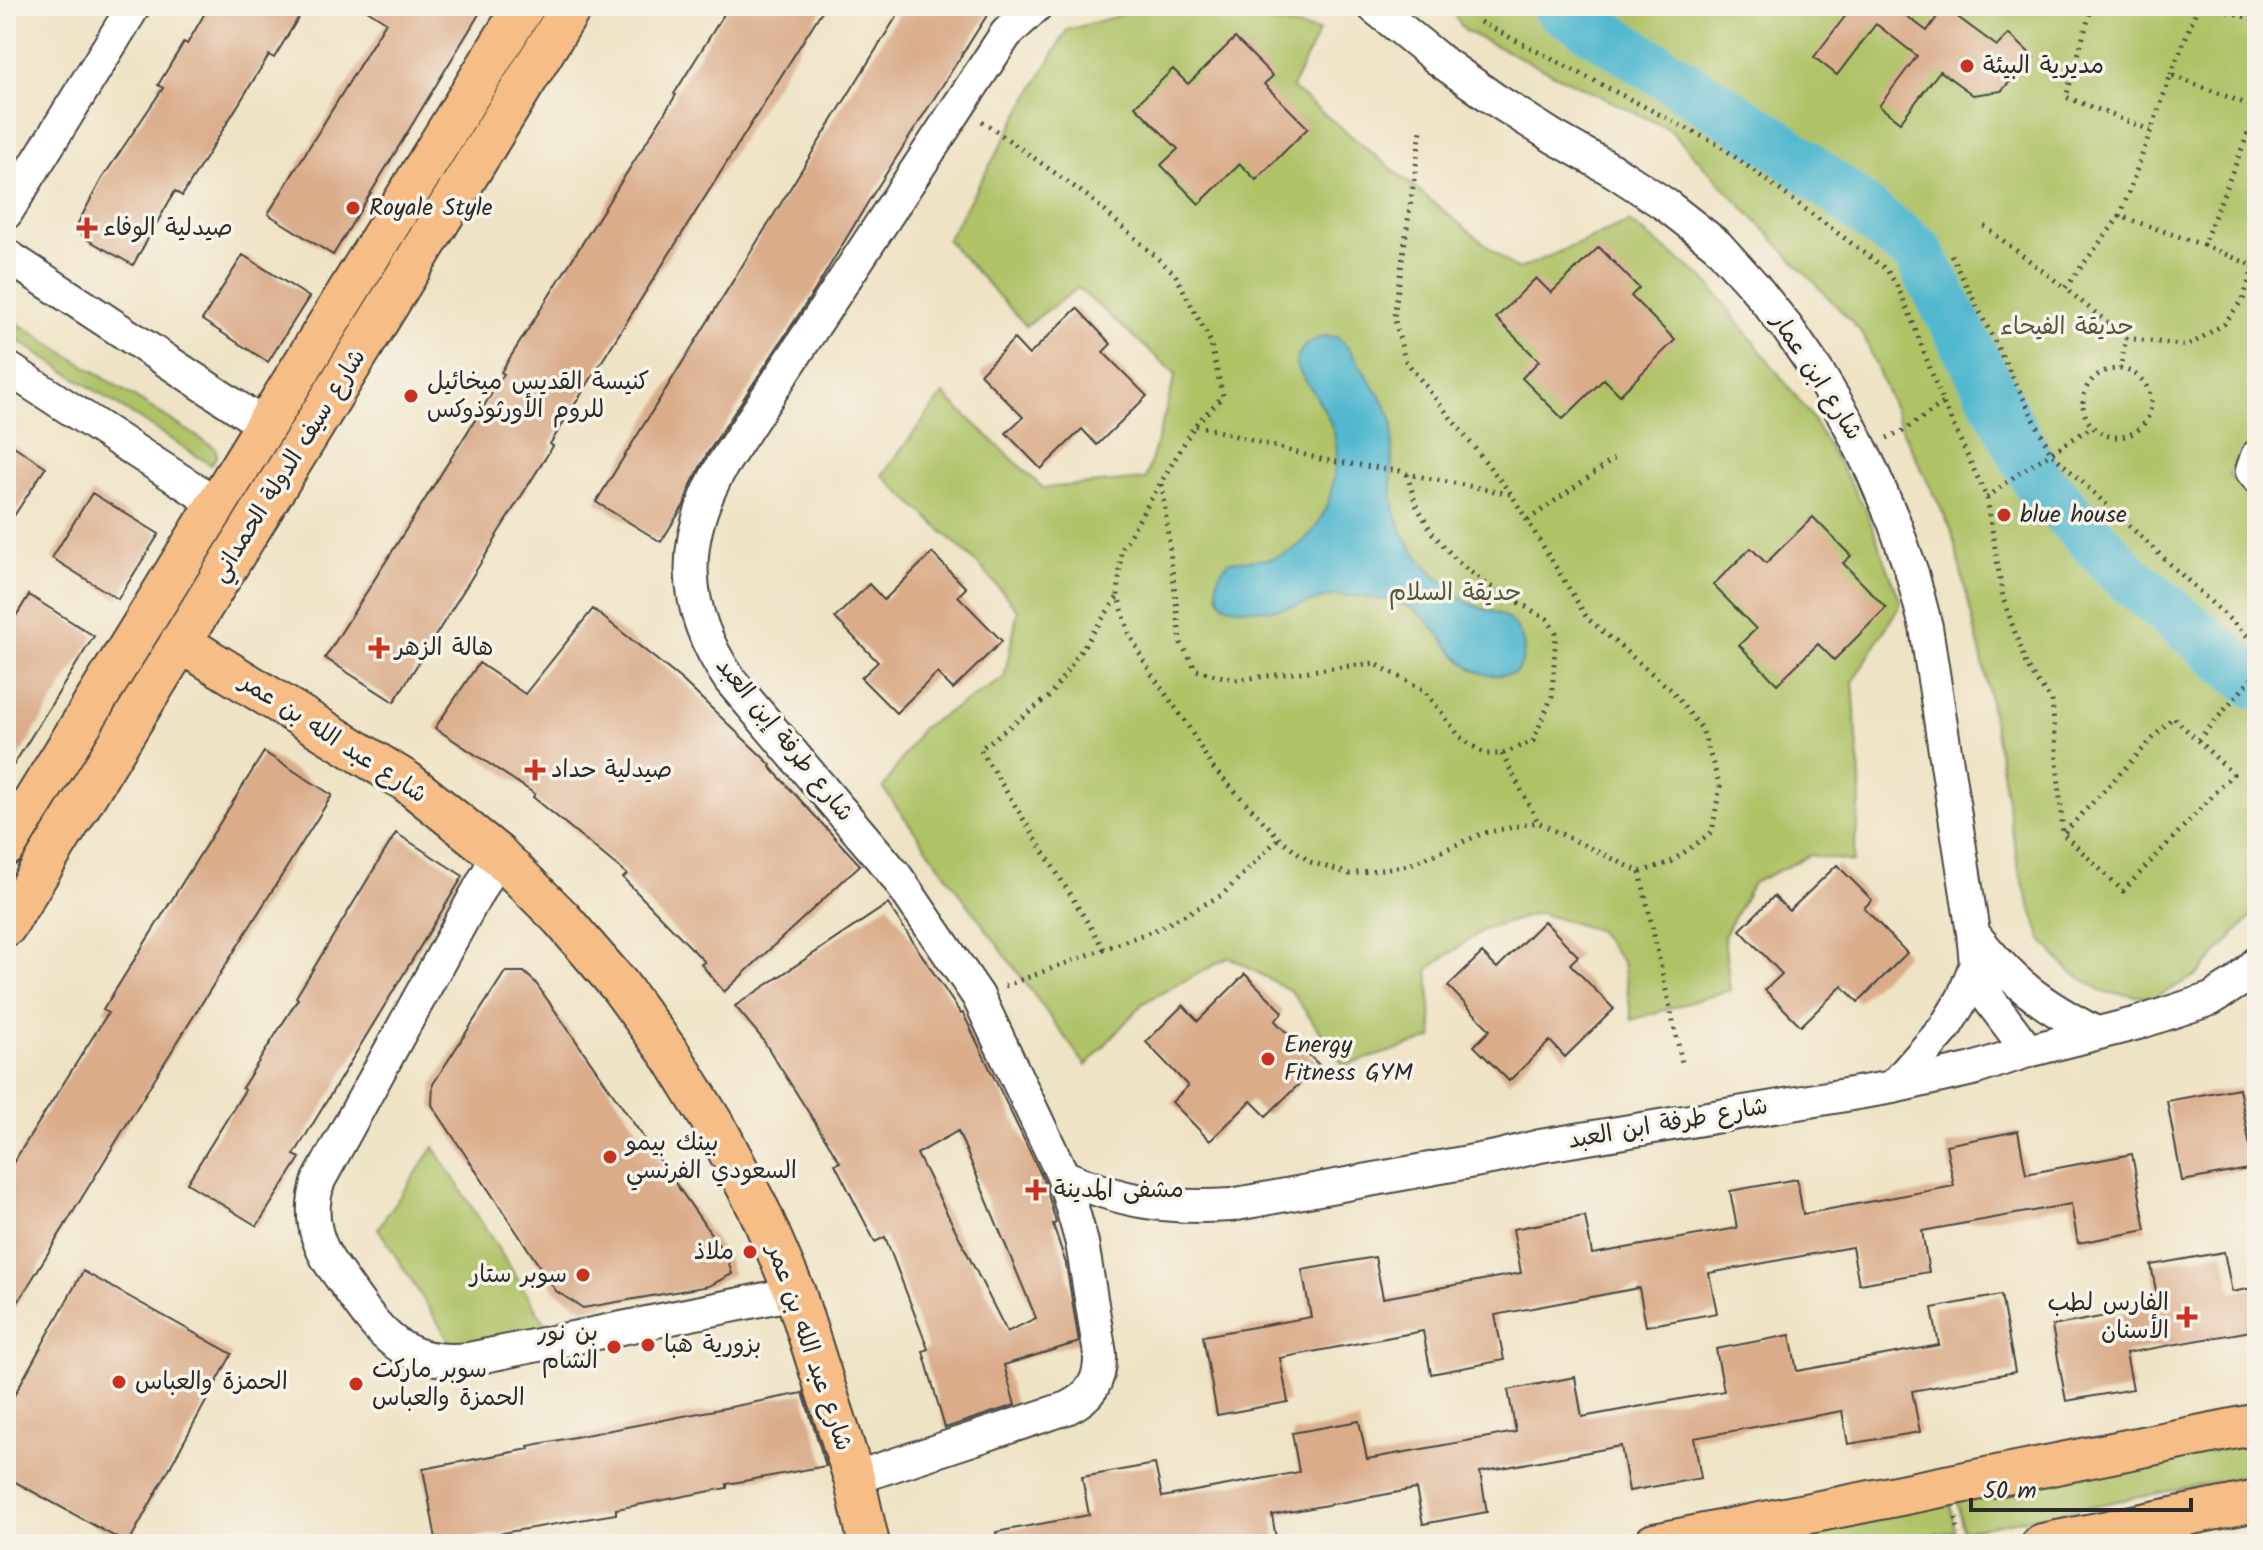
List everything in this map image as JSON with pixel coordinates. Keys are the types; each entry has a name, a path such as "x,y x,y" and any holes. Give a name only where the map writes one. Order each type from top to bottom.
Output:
{"main road":[{"name":"شارع سيف الدولة الحمداني","path":"6,846 524,6"},
{"name":"شارع سيف الدولة الحمداني","path":"6,926 572,6"},
{"name":"شارع عبد الله بن عمر","path":"180,642 406,781 498,855 561,918 619,985 672,1057 719,1133 760,1212 795,1293 854,1478 869,1544"},
{"path":"1654,1544 2257,1424"},
{"path":"2042,1544 2257,1501"}],"street":[{"path":"6,213 134,6"},
{"name":"شارع طرفة إبن العبد","path":"854,1478 1067,1408 1090,1393 1101,1368 1082,1243 1063,1176 978,996 896,876 730,680 715,658 704,635 692,585 694,535 710,486 723,464 1006,34 1036,6"},
{"name":"شارع ابن عمار","path":"1373,6 1438,59 1494,99 1666,205 1717,245 1754,286 1819,374 1861,448 1894,522 1912,573 1926,627 1975,949 1989,999 2028,1051"},
{"path":"6,255 264,425"},
{"path":"6,367 217,504"},
{"path":"2257,456 2252,471 2257,477"},
{"path":"498,855 319,1180 313,1223 330,1263 387,1338 403,1349 437,1361 469,1359 795,1293"},
{"path":"1893,1087 1944,1029 1963,998 1975,949 2034,998 2096,1033"},
{"name":"شارع طرفة ابن العبد","path":"1063,1176 1094,1190 1151,1204 1196,1207 1231,1205 1496,1157 1540,1146 1893,1087 1973,1069 2028,1051 2138,1023 2211,999 2238,982 2257,963"}],"path":[{"path":"2092,6 2066,97 2150,130"},
{"path":"2065,288 2120,216 2198,6"},
{"path":"2213,6 2257,21"},
{"path":"1480,22 1719,145 1886,269 1909,312 1943,403 1987,498 2003,598 2026,664 2052,700 2063,834 2123,891 2233,774 2173,717 2063,834"},
{"path":"2171,75 2257,110 2203,245"},
{"path":"959,105 1090,198 1175,274 1210,341 1223,396 1195,425 1121,550 1118,596 1130,636 1212,767 1279,838 1310,862 1350,874 1409,865 1484,833 1538,822"},
{"path":"1421,131 1394,317 1405,360 1511,494 1587,618 1670,689 1702,729 1720,786 1712,832 1671,862 1640,872 1538,822 1502,754"},
{"path":"2120,216 2254,266"},
{"path":"1984,226 2126,338 2188,346 2224,324 2243,299 2257,257"},
{"path":"1951,255 2051,453 2257,645"},
{"path":"2120,369 2126,338"},
{"path":"2120,369 2141,379 2147,387 2151,408 2141,427 2122,437 2111,437 2092,426 2086,417 2084,393 2098,375 2120,369"},
{"path":"1861,448 1903,431 1943,403"},
{"path":"1195,425 1324,460 1404,472 1511,494"},
{"path":"1987,498 2016,475 2092,426"},
{"path":"1528,520 1614,459"},
{"path":"1162,483 1181,643 1196,670 1235,680 1374,663 1425,691 1460,737 1484,754 1502,754 1533,741 1552,696 1556,633 1547,619 1488,585 1461,565 1433,534 1416,505 1404,472"},
{"path":"1104,949 980,749 1050,696 1118,596"},
{"path":"2198,740 2257,673"},
{"path":"978,996 1160,928 1222,895 1279,838"},
{"path":"1640,872 1683,1067"}],"green space":[{"name":"حديقة السلام","path":"1153,6 1183,6 1319,31 1292,88 1517,270 1629,222 1704,278 1809,413 1865,508 1901,603 1853,682 1861,792 1853,862 1810,855 1753,883 1724,936 1730,990 1632,1020 1623,963 1597,930 1539,913 1483,930 1428,969 1433,1038 1344,1066 1291,991 1229,957 1143,1003 1086,1066 883,788 922,728 1004,678 1018,610 980,566 882,475 943,394 1043,488 1146,479 1176,374 1078,288 1026,326 947,240 1067,30"},
{"name":"حديقة الفيحاء","path":"1448,6 1527,6 1773,162 1884,252 1908,220 1761,110 1584,6 2257,6 2257,442 2229,475 2257,498 2257,910 2197,975 2154,998 2104,992 2068,970 2042,940 2019,871 1985,672 1951,529 1903,431 1863,334 1669,129 1465,31"},
{"path":"6,316 215,448 217,455 211,465 6,333"},
{"path":"434,1147 550,1331 463,1362 378,1228"},
{"path":"2257,1442 2257,1474 1963,1531 1957,1501"},
{"path":"1949,1500 1955,1530 1885,1544 1757,1544 1756,1540"}],"water":[{"path":"1327,336 1343,342 1390,413 1393,495 1397,518 1406,539 1440,580 1464,600 1503,616 1516,627 1524,650 1515,673 1497,676 1469,667 1417,612 1395,602 1338,596 1291,607 1254,609 1229,606 1220,599 1217,579 1230,561 1269,559 1290,551 1310,535 1328,503 1336,462 1336,439 1317,397 1296,366 1299,354 1306,345"}],"building":[{"path":"209,6 284,6 300,15 274,58 269,55 182,196 175,191 133,265 83,237 78,223 101,180 163,88 158,85"},
{"path":"361,6 484,6 333,255 268,214 386,22"},
{"path":"729,6 825,6 550,444 553,446 394,702 325,658 504,374 501,372"},
{"path":"903,6 993,6 815,290 707,454 684,505 661,542 596,502"},
{"name":"مديرية البيئة","path":"1853,6 1893,6 1927,31 1944,7 1997,46 2009,34 2034,57 2001,91 1973,95 1940,71 1900,122 1879,106 1917,56 1876,24 1837,75 1814,57"},
{"path":"1235,38 1273,76 1264,84 1308,128 1256,180 1240,164 1199,204 1161,165 1178,149 1135,106 1173,69 1188,84"},
{"path":"1599,247 1639,288 1631,296 1675,340 1620,395 1604,379 1563,419 1522,378 1539,361 1496,318 1536,278 1551,293"},
{"path":"243,255 309,297 268,362 202,320"},
{"path":"1077,308 1111,344 1103,352 1147,396 1097,445 1082,429 1041,469 1006,433 1023,417 980,374 1014,339 1029,355"},
{"path":"6,441 46,467 6,528"},
{"path":"92,493 159,534 118,599 52,558"},
{"path":"1813,517 1851,556 1843,563 1886,608 1834,660 1818,644 1777,684 1739,645 1756,629 1713,585 1751,548 1766,563"},
{"path":"932,553 966,588 958,596 1002,641 953,689 937,673 896,713 861,678 878,662 835,618 869,584 884,600"},
{"path":"29,595 94,636 6,777 6,632"},
{"path":"593,609 682,680 771,765 860,865 724,992 701,964 705,962 623,878 627,874 533,797 535,794 435,728 479,663 525,694"},
{"path":"264,752 332,795 6,1322 6,1174 108,1013 103,1010"},
{"path":"396,833 463,876 294,1155 300,1158 257,1226 187,1183"},
{"path":"1837,865 1872,900 1864,908 1907,953 1858,1002 1842,986 1801,1026 1765,990 1782,974 1740,930 1774,896 1789,911"},
{"path":"888,904 963,1013 1045,1183 1056,1223 1053,1224 1066,1264 1079,1342 1004,1365 1015,1405 945,1428 923,1351 928,1349 885,1237 875,1242 835,1164 840,1162 761,1037 735,1006","holes":["958,1131 1036,1318 1007,1332 917,1154"]},
{"path":"1544,921 1578,956 1570,964 1614,1009 1565,1057 1550,1041 1509,1081 1474,1046 1490,1030 1448,986 1482,953 1497,968"},
{"path":"505,972 524,972 535,982 727,1257 732,1274 709,1286 583,1308 556,1291 432,1105 433,1084"},
{"path":"1245,974 1283,1012 1275,1021 1319,1065 1266,1116 1251,1101 1210,1141 1172,1102 1188,1086 1146,1042 1183,1005 1198,1021"},
{"path":"2239,1088 2254,1168 2182,1181 2167,1101"},
{"path":"2018,1131 2026,1174 2132,1154 2146,1230 2078,1243 2071,1204 1922,1231 1929,1272 1859,1284 1852,1247 1709,1273 1717,1313 1646,1326 1639,1288 1495,1315 1504,1360 1431,1374 1423,1331 1280,1358 1288,1402 1217,1415 1203,1336 1311,1317 1302,1270 1375,1257 1383,1298 1521,1273 1513,1229 1585,1216 1592,1254 1737,1228 1730,1191 1797,1179 1803,1214 1954,1186 1946,1145"},
{"path":"2224,1252 2232,1292 2257,1287 2257,1330 2126,1353 2133,1389 2066,1401 2052,1326 2159,1306 2151,1265"},
{"name":"الحمزة والعباس","path":"83,1271 232,1354 128,1544 6,1477 6,1410"},
{"path":"2001,1295 2015,1372 1912,1391 1920,1432 1848,1444 1842,1411 1694,1438 1701,1478 1629,1491 1621,1446 1480,1472 1487,1512 1423,1524 1416,1489 1272,1515 1277,1544 998,1544 996,1532 1089,1515 1082,1477 1155,1464 1162,1497 1299,1472 1292,1433 1359,1421 1367,1459 1516,1432 1508,1390 1575,1377 1582,1417 1724,1391 1716,1349 1790,1335 1797,1371 1939,1345 1932,1308"},
{"path":"803,1393 826,1466 616,1509 616,1514 437,1544 423,1469"}],"waterway":[{"path":"1558,6 1773,141 1918,252 2039,483 2130,579 2257,684"}],"place":[{"name":"مديرية البيئة","path":"1967,66"},
{"name":"Royale Style","path":"353,208"},
{"name":"صيدلية الوفاء","path":"87,228"},
{"name":"كنيسة القديس ميخائيل للروم الأورثوذوكس","path":"411,396"},
{"name":"blue house","path":"2004,515"},
{"name":"هالة الزهر","path":"379,648"},
{"name":"صيدلية حداد","path":"535,770"},
{"name":"Energy Fitness GYM","path":"1268,1059"},
{"name":"بينك بيمو السعودي الفرنسي","path":"610,1157"},
{"name":"مشفى المدينة","path":"1036,1190"},
{"name":"ملاذ","path":"750,1252"},
{"name":"سوبر ستار","path":"583,1275"},
{"name":"الفارس لطب الأسنان","path":"2187,1317"},
{"name":"بزورية هبا","path":"648,1345"},
{"name":"بن نور الشام","path":"614,1347"},
{"name":"الحمزة والعباس","path":"119,1382"},
{"name":"سوبر ماركت الحمزة والعباس","path":"356,1384"}]}
